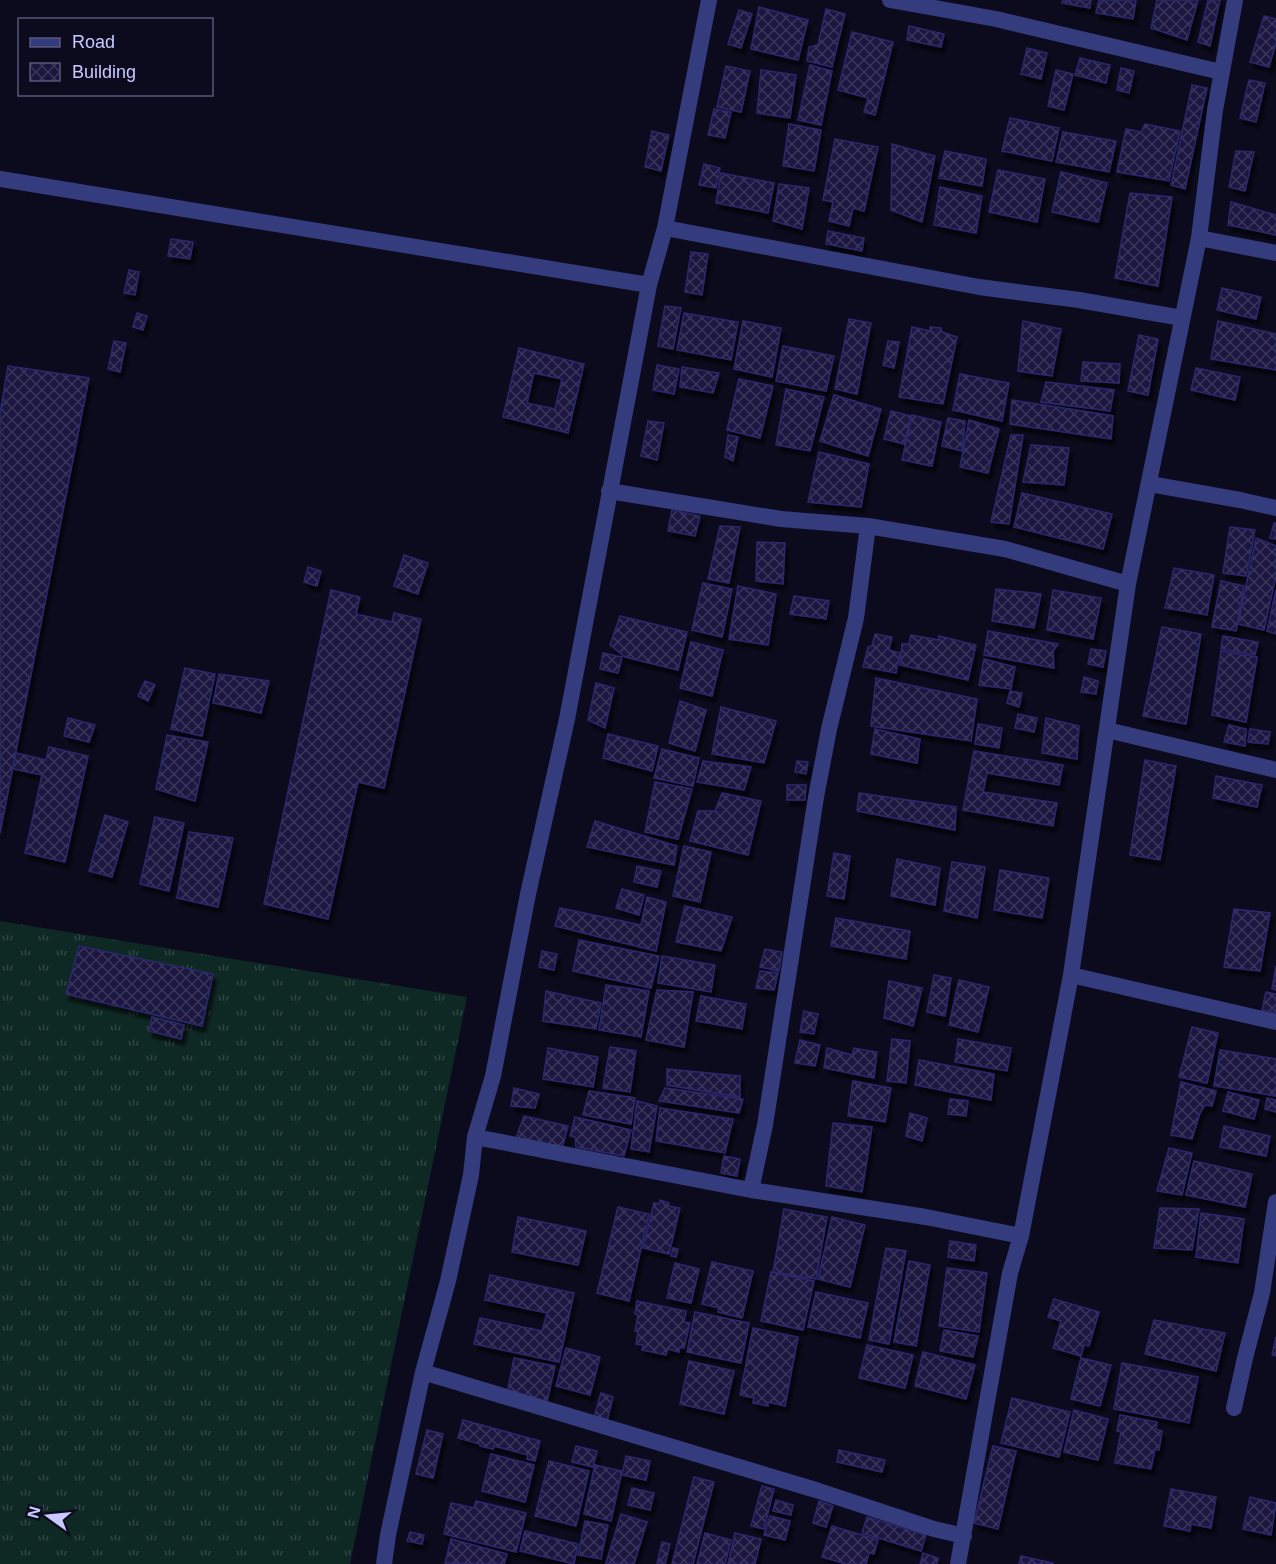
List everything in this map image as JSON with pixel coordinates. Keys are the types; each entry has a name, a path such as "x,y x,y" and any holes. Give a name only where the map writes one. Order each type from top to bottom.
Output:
{"street":[{"path":"384,1564 388,1535 423,1372 448,1281 471,1175 475,1137 493,1076 528,894 567,719 649,285 665,228 708,0"},
{"path":"890,0 996,19 1221,72"},
{"path":"958,1564 1010,1273 1021,1236 1071,975 1128,584 1199,238 1221,72 1235,0"},
{"path":"0,179 649,285"},
{"path":"665,228 979,286 1182,318"},
{"path":"1199,238 1276,253"},
{"path":"1150,484 1276,508"},
{"path":"609,491 781,519 868,526 1005,549 1128,584"},
{"path":"751,1190 765,1125 816,797 829,729 845,672 856,618 868,526"},
{"path":"1107,730 1276,770"},
{"path":"1071,975 1276,1022"},
{"path":"475,1137 751,1190 926,1217 1021,1236"},
{"path":"1234,1408 1262,1293 1276,1202"},
{"path":"423,1372 816,1490 934,1529 964,1536"}],"green space":[{"path":"0,921 467,997 350,1564 0,1564"}],"building":[{"path":"1063,0 1091,0 1090,8 1062,3"},
{"path":"1099,0 1136,0 1133,19 1096,13"},
{"path":"1157,0 1198,0 1187,40 1151,28"},
{"path":"1208,0 1220,0 1210,46 1198,42"},
{"path":"759,7 808,20 798,60 751,49"},
{"path":"826,9 845,14 832,67 807,61 809,47 818,45"},
{"path":"739,10 752,14 741,48 728,44"},
{"path":"1264,16 1276,19 1276,43 1269,67 1250,62"},
{"path":"909,26 944,34 941,47 907,40"},
{"path":"852,32 893,42 875,115 864,112 868,98 838,90"},
{"path":"1027,48 1047,53 1041,79 1021,74"},
{"path":"1080,58 1110,65 1106,83 1075,75"},
{"path":"810,65 832,71 821,125 798,120"},
{"path":"726,66 750,71 741,112 717,107"},
{"path":"1121,68 1134,71 1129,93 1117,90"},
{"path":"761,70 796,75 790,118 757,113"},
{"path":"1056,70 1073,74 1064,110 1048,106"},
{"path":"1249,80 1265,83 1256,122 1240,118"},
{"path":"1192,85 1207,88 1185,189 1171,185"},
{"path":"714,109 731,112 725,138 708,135"},
{"path":"1010,118 1059,128 1052,161 1002,151"},
{"path":"789,124 821,130 814,171 783,166"},
{"path":"1145,124 1180,131 1169,181 1117,172 1126,129 1141,132"},
{"path":"652,131 669,135 661,171 645,167"},
{"path":"1063,132 1116,141 1109,172 1056,162"},
{"path":"835,139 878,147 864,211 853,208 849,226 829,221 833,202 823,200"},
{"path":"892,144 935,156 922,222 891,210"},
{"path":"945,151 986,159 982,186 939,178"},
{"path":"1236,151 1254,152 1245,191 1229,187"},
{"path":"704,164 720,168 716,188 699,185"},
{"path":"998,170 1045,179 1037,222 989,212"},
{"path":"1061,172 1107,183 1098,222 1052,212"},
{"path":"721,173 774,183 768,213 716,203"},
{"path":"779,184 809,188 802,229 773,221"},
{"path":"940,187 982,196 976,233 934,225"},
{"path":"1130,193 1172,197 1158,286 1115,278"},
{"path":"1231,202 1276,215 1276,235 1228,225"},
{"path":"828,231 864,238 862,251 826,244"},
{"path":"171,239 193,242 190,259 168,256"},
{"path":"691,252 708,254 702,295 685,292"},
{"path":"129,270 139,272 135,295 124,293"},
{"path":"1222,288 1261,297 1256,319 1217,310"},
{"path":"665,306 681,308 673,349 658,346"},
{"path":"137,313 147,316 143,330 133,327"},
{"path":"684,313 738,322 731,360 677,350"},
{"path":"849,319 871,323 857,394 835,389"},
{"path":"743,321 781,328 772,377 734,369"},
{"path":"1023,321 1061,329 1052,376 1018,371"},
{"path":"1218,321 1276,334 1276,370 1211,359"},
{"path":"912,327 930,331 930,327 941,328 942,332 957,337 943,404 899,397"},
{"path":"1139,335 1158,339 1148,395 1128,391"},
{"path":"114,341 126,343 120,372 108,369"},
{"path":"888,341 899,342 894,368 883,365"},
{"path":"783,346 834,356 826,391 776,381"},
{"path":"519,348 584,364 568,433 503,417","holes":["534,373 562,379 555,409 527,403"]},
{"path":"1083,362 1120,364 1119,383 1081,381"},
{"path":"657,365 679,369 674,394 653,390"},
{"path":"8,366 89,378 0,833 0,413"},
{"path":"682,367 719,373 713,393 680,387"},
{"path":"1196,368 1240,377 1235,400 1191,390"},
{"path":"960,374 1009,383 1002,421 953,410"},
{"path":"739,379 773,386 760,438 727,430"},
{"path":"1046,382 1114,390 1110,411 1041,402"},
{"path":"786,389 824,397 810,451 776,445"},
{"path":"834,395 881,409 868,456 820,441"},
{"path":"1012,400 1113,416 1111,439 1010,424"},
{"path":"891,411 911,416 904,444 884,439"},
{"path":"912,415 941,422 932,466 902,460"},
{"path":"948,418 965,421 962,451 942,446"},
{"path":"969,420 999,429 988,473 960,467"},
{"path":"648,421 664,423 657,460 641,456"},
{"path":"728,435 738,437 733,461 725,457"},
{"path":"1011,435 1023,435 1009,524 991,522"},
{"path":"1031,445 1069,448 1064,485 1023,482"},
{"path":"819,452 869,464 861,507 808,502"},
{"path":"1022,493 1112,514 1103,549 1014,527"},
{"path":"672,510 700,516 695,536 668,531"},
{"path":"1274,523 1276,523 1276,539 1270,538"},
{"path":"720,526 740,527 729,583 708,579"},
{"path":"1230,527 1255,530 1246,576 1223,573"},
{"path":"1256,538 1276,546 1276,576 1264,630 1238,624"},
{"path":"757,542 785,543 783,584 756,581"},
{"path":"404,555 428,563 418,594 394,586"},
{"path":"308,567 321,571 317,586 304,582"},
{"path":"1174,568 1214,575 1207,615 1165,608"},
{"path":"1221,581 1244,586 1236,631 1212,627"},
{"path":"703,583 732,589 722,637 692,630"},
{"path":"738,586 776,594 768,645 729,639"},
{"path":"996,589 1041,594 1034,628 992,621"},
{"path":"331,590 360,597 356,614 392,622 394,613 421,619 384,788 358,782 328,919 264,904"},
{"path":"1053,590 1101,598 1093,639 1047,630"},
{"path":"1276,590 1276,634 1267,631"},
{"path":"794,596 829,601 826,619 790,614"},
{"path":"620,616 687,632 678,670 625,657 610,645"},
{"path":"1162,627 1201,634 1186,724 1143,716"},
{"path":"988,631 1058,644 1053,651 1054,668 984,655"},
{"path":"875,634 892,637 889,650 900,653 896,673 863,667 868,647 872,646"},
{"path":"911,635 939,640 939,636 976,645 968,680 900,665 902,644 909,644"},
{"path":"1223,636 1258,642 1255,655 1221,649"},
{"path":"691,642 723,650 712,696 680,688"},
{"path":"1091,649 1106,651 1103,667 1088,664"},
{"path":"1221,651 1257,657 1246,722 1212,715"},
{"path":"603,653 622,657 618,673 600,669"},
{"path":"984,659 1015,667 1011,689 979,685"},
{"path":"185,668 215,674 202,736 171,729"},
{"path":"219,674 269,681 261,713 213,703"},
{"path":"1084,677 1098,681 1096,694 1081,692"},
{"path":"876,678 977,699 971,741 871,726"},
{"path":"145,681 155,685 148,701 138,696"},
{"path":"596,683 614,688 605,728 588,720"},
{"path":"1010,691 1022,693 1019,707 1007,703"},
{"path":"680,701 706,710 695,751 669,743"},
{"path":"721,707 776,721 764,763 712,754"},
{"path":"1018,714 1037,718 1034,732 1015,728"},
{"path":"68,718 95,725 89,742 64,736"},
{"path":"1046,718 1079,726 1077,759 1042,753"},
{"path":"978,724 1002,728 999,748 975,744"},
{"path":"1229,725 1246,729 1245,746 1224,742"},
{"path":"875,729 920,739 917,763 871,754"},
{"path":"1250,729 1270,732 1268,744 1248,742"},
{"path":"608,734 658,746 652,771 603,758"},
{"path":"167,735 208,742 195,801 156,789"},
{"path":"49,747 88,756 65,862 25,853 42,775 13,769 16,753 46,760"},
{"path":"662,749 699,758 693,786 654,778"},
{"path":"974,751 1063,765 1059,785 987,773 983,792 1057,803 1053,826 963,810"},
{"path":"1145,760 1176,766 1160,860 1130,855"},
{"path":"703,761 751,767 744,790 697,782"},
{"path":"797,761 808,762 806,774 795,772"},
{"path":"1216,776 1262,785 1257,807 1213,798"},
{"path":"655,782 692,789 678,839 645,832"},
{"path":"787,785 806,785 805,800 787,800"},
{"path":"722,793 761,801 748,855 690,841 698,811 715,811"},
{"path":"859,793 956,807 955,830 857,811"},
{"path":"105,815 128,822 112,877 89,871"},
{"path":"155,817 184,823 169,891 140,884"},
{"path":"595,821 677,846 674,865 587,847"},
{"path":"189,832 233,838 218,907 177,898"},
{"path":"684,846 711,852 700,902 673,896"},
{"path":"834,853 850,856 844,899 827,896"},
{"path":"897,859 940,868 935,905 891,896"},
{"path":"952,862 985,867 977,918 944,911"},
{"path":"637,866 661,871 657,887 634,882"},
{"path":"1000,870 1049,878 1042,918 994,910"},
{"path":"622,889 644,895 639,915 616,908"},
{"path":"647,897 666,902 656,951 555,926 560,908 641,925"},
{"path":"685,906 732,917 721,951 676,942"},
{"path":"1234,909 1270,913 1260,971 1224,967"},
{"path":"836,918 910,931 906,959 831,946"},
{"path":"579,940 659,956 651,988 573,971"},
{"path":"79,946 213,974 202,1026 66,994"},
{"path":"765,949 782,952 779,971 760,967"},
{"path":"542,951 557,954 554,970 539,967"},
{"path":"662,956 715,965 711,992 658,983"},
{"path":"1276,966 1276,990 1272,989"},
{"path":"760,971 778,973 774,990 756,988"},
{"path":"934,975 951,978 945,1016 927,1012"},
{"path":"959,980 989,987 978,1032 949,1025"},
{"path":"889,981 922,988 913,1026 884,1018"},
{"path":"606,985 649,991 641,1037 599,1030"},
{"path":"657,990 693,992 684,1047 646,1040"},
{"path":"546,991 601,1003 596,1029 543,1021"},
{"path":"1266,992 1276,994 1276,1013 1262,1010"},
{"path":"701,996 746,1004 742,1029 696,1021"},
{"path":"804,1011 818,1014 814,1034 800,1032"},
{"path":"152,1017 184,1025 181,1039 149,1031"},
{"path":"1192,1027 1218,1033 1207,1083 1179,1077"},
{"path":"892,1039 910,1041 906,1083 887,1081"},
{"path":"958,1039 1011,1048 1007,1071 955,1062"},
{"path":"800,1040 820,1045 815,1066 795,1063"},
{"path":"610,1047 636,1051 630,1092 603,1088"},
{"path":"548,1048 598,1057 593,1087 543,1079"},
{"path":"827,1048 852,1055 854,1048 877,1052 874,1078 824,1068"},
{"path":"1220,1050 1276,1059 1276,1096 1214,1086"},
{"path":"919,1060 994,1074 991,1100 915,1085"},
{"path":"667,1069 740,1076 740,1097 667,1085"},
{"path":"853,1081 891,1088 885,1122 848,1116"},
{"path":"1181,1082 1216,1091 1212,1106 1205,1105 1200,1113 1192,1139 1171,1135"},
{"path":"514,1088 539,1094 535,1108 511,1106"},
{"path":"665,1088 743,1099 739,1113 659,1101"},
{"path":"589,1091 635,1098 631,1124 583,1115"},
{"path":"1228,1092 1259,1100 1254,1119 1223,1111"},
{"path":"1267,1098 1276,1100 1276,1112 1265,1109"},
{"path":"950,1099 968,1101 966,1116 948,1114"},
{"path":"637,1101 657,1106 649,1152 631,1149"},
{"path":"660,1108 733,1119 725,1153 656,1141"},
{"path":"910,1113 927,1118 922,1141 906,1136"},
{"path":"524,1116 568,1126 562,1149 516,1138"},
{"path":"575,1117 631,1130 624,1156 576,1147 575,1137 570,1136"},
{"path":"833,1123 872,1127 862,1192 826,1186"},
{"path":"1224,1126 1270,1136 1266,1156 1220,1147"},
{"path":"1169,1148 1192,1153 1182,1195 1157,1191"},
{"path":"724,1156 740,1159 737,1176 721,1173"},
{"path":"1194,1161 1252,1174 1245,1207 1186,1195"},
{"path":"660,1200 669,1203 668,1206 680,1208 669,1254 643,1248 654,1203 659,1204"},
{"path":"618,1207 649,1214 629,1301 597,1293"},
{"path":"1160,1208 1199,1209 1192,1250 1154,1248"},
{"path":"784,1209 827,1217 816,1279 773,1272"},
{"path":"1201,1213 1244,1219 1238,1263 1196,1257"},
{"path":"518,1217 586,1231 578,1265 512,1252"},
{"path":"832,1217 865,1225 850,1287 818,1279"},
{"path":"950,1241 976,1245 974,1261 948,1257"},
{"path":"673,1248 678,1249 676,1257 671,1256"},
{"path":"886,1248 906,1251 889,1344 869,1340"},
{"path":"909,1261 930,1265 916,1346 894,1342"},
{"path":"712,1262 753,1271 742,1318 718,1312 719,1308 702,1304"},
{"path":"675,1263 699,1269 691,1303 667,1298"},
{"path":"947,1268 987,1273 979,1332 939,1326"},
{"path":"771,1272 814,1281 803,1330 761,1321"},
{"path":"490,1275 574,1293 559,1362 474,1344 480,1318 542,1331 547,1313 485,1300"},
{"path":"816,1292 868,1303 860,1338 808,1327"},
{"path":"1054,1299 1099,1312 1089,1346 1084,1345 1081,1356 1053,1348 1061,1321 1048,1317"},
{"path":"637,1301 686,1311 684,1322 690,1323 684,1348 680,1347 679,1352 668,1349 666,1355 642,1350 643,1345 636,1344"},
{"path":"695,1312 749,1323 741,1363 687,1352"},
{"path":"1154,1320 1225,1333 1216,1371 1145,1354"},
{"path":"753,1328 798,1337 785,1406 768,1402 768,1406 753,1403 754,1398 740,1395"},
{"path":"944,1330 978,1336 973,1357 940,1351"},
{"path":"1276,1337 1276,1356 1272,1355"},
{"path":"867,1345 913,1355 905,1388 859,1378"},
{"path":"566,1348 600,1357 590,1395 556,1386"},
{"path":"923,1352 975,1365 966,1399 915,1386"},
{"path":"514,1358 555,1366 547,1402 507,1394"},
{"path":"1081,1358 1111,1365 1100,1406 1071,1399"},
{"path":"689,1361 734,1371 724,1414 680,1404"},
{"path":"1122,1363 1198,1377 1189,1423 1114,1409"},
{"path":"601,1393 613,1397 607,1421 594,1417"},
{"path":"1012,1398 1070,1412 1059,1457 1001,1443"},
{"path":"1074,1410 1108,1419 1098,1460 1064,1452"},
{"path":"1120,1415 1157,1422 1156,1429 1162,1431 1159,1450 1155,1449 1151,1469 1115,1463 1121,1432 1117,1431"},
{"path":"463,1420 540,1441 535,1461 527,1459 528,1455 494,1446 493,1449 480,1446 480,1444 458,1438"},
{"path":"427,1430 443,1434 433,1478 416,1474"},
{"path":"576,1446 597,1451 593,1467 572,1462"},
{"path":"993,1446 1016,1451 998,1529 974,1523"},
{"path":"839,1450 885,1460 882,1472 837,1462"},
{"path":"491,1454 534,1465 525,1502 482,1491"},
{"path":"626,1456 650,1461 646,1480 622,1475"},
{"path":"549,1461 589,1471 576,1526 535,1516"},
{"path":"595,1465 622,1471 611,1521 584,1514"},
{"path":"694,1477 714,1482 693,1564 672,1564"},
{"path":"762,1486 774,1489 764,1529 751,1526"},
{"path":"632,1488 654,1493 650,1510 628,1505"},
{"path":"1171,1489 1216,1497 1211,1528 1191,1524 1190,1531 1164,1526"},
{"path":"1250,1497 1276,1503 1271,1535 1243,1529"},
{"path":"776,1500 793,1505 791,1515 773,1511"},
{"path":"476,1501 526,1513 516,1552 444,1534 451,1503 474,1508"},
{"path":"819,1501 833,1506 826,1527 813,1523"},
{"path":"621,1514 647,1522 634,1564 606,1563"},
{"path":"770,1516 790,1521 785,1540 764,1535"},
{"path":"867,1517 926,1535 921,1551 862,1533"},
{"path":"585,1521 608,1525 601,1559 578,1555"},
{"path":"832,1526 878,1540 874,1554 869,1553 866,1564 846,1564 822,1557"},
{"path":"525,1531 578,1544 574,1564 520,1551"},
{"path":"410,1532 424,1535 422,1544 407,1541"},
{"path":"705,1533 731,1540 725,1564 697,1564"},
{"path":"735,1533 761,1539 755,1564 728,1564"},
{"path":"451,1539 507,1554 504,1564 445,1563"},
{"path":"662,1542 670,1544 665,1564 657,1563"},
{"path":"923,1553 938,1558 937,1564 920,1564"},
{"path":"1021,1556 1053,1563 1053,1564 1019,1564"}]}
